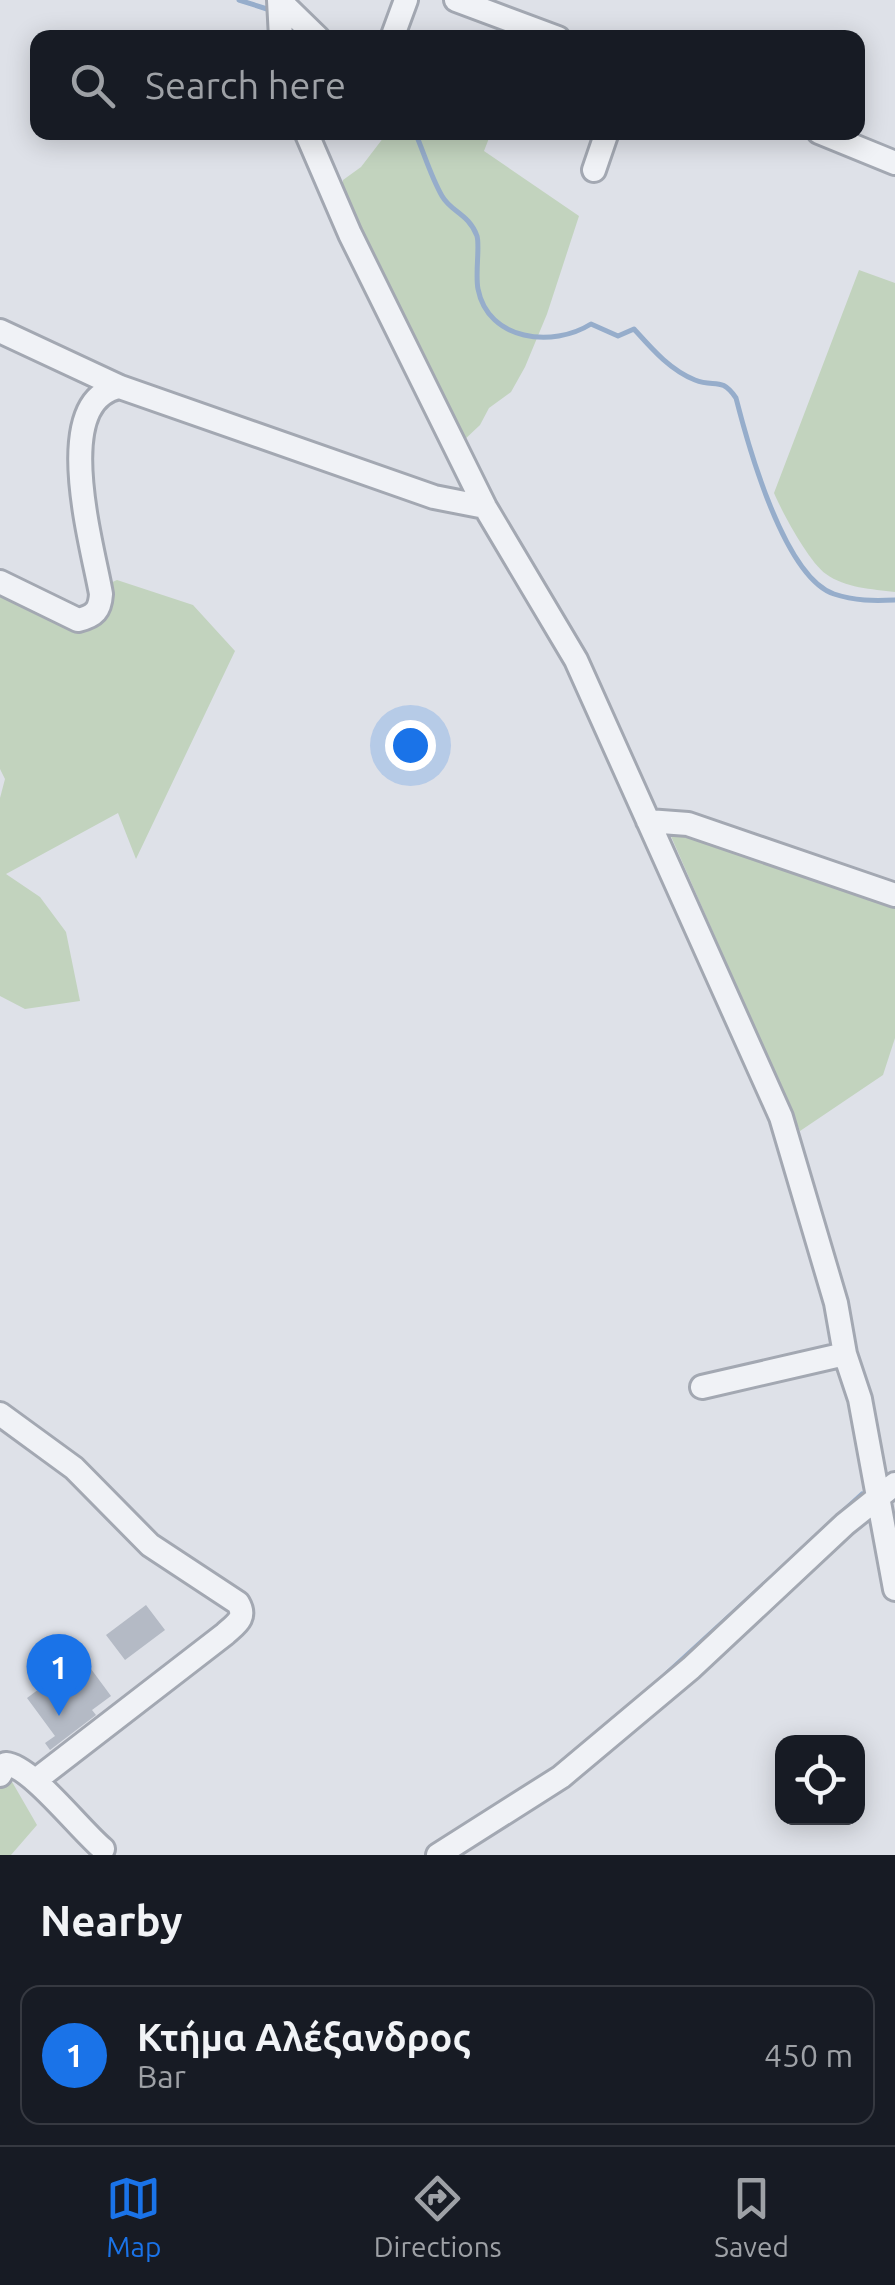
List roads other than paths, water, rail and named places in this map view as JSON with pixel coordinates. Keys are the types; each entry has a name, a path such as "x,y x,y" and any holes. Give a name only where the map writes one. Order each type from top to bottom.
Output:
{"street":[{"path":"279,0 280,30"},
{"path":"279,0 310,30"},
{"path":"395,30 406,0"},
{"path":"456,0 537,30"},
{"path":"309,140 350,234 485,508 576,660 781,1117 886,1491 895,1589"},
{"path":"594,170 604,140"},
{"path":"839,140 895,162"},
{"path":"0,331 120,387 434,497 485,508"},
{"path":"0,582 78,620 90,617 100,606 102,594 82,504 82,452 88,414 96,397 120,387"},
{"path":"648,822 688,824 895,896"},
{"path":"702,1387 846,1354"},
{"path":"0,1414 74,1468 150,1545 238,1603 242,1611 242,1619 225,1634 36,1780"},
{"path":"438,1855 560,1777 691,1668 886,1491"},
{"path":"0,1775 6,1764 12,1764 36,1780 81,1831 103,1848"}],"waterway":[{"path":"239,0 267,9"},
{"path":"418,140 442,196 477,236 478,289 495,320 524,335 541,337 576,332 591,324 618,336 634,329 677,371 726,387 736,398 771,507 799,563 816,583 834,594 864,600 895,600"},
{"path":"841,1513 862,1494"},
{"path":"665,1675 771,1578"}],"place":[{"name":"Κτήμα Αλέξανδρος","path":"59,1716"}]}
